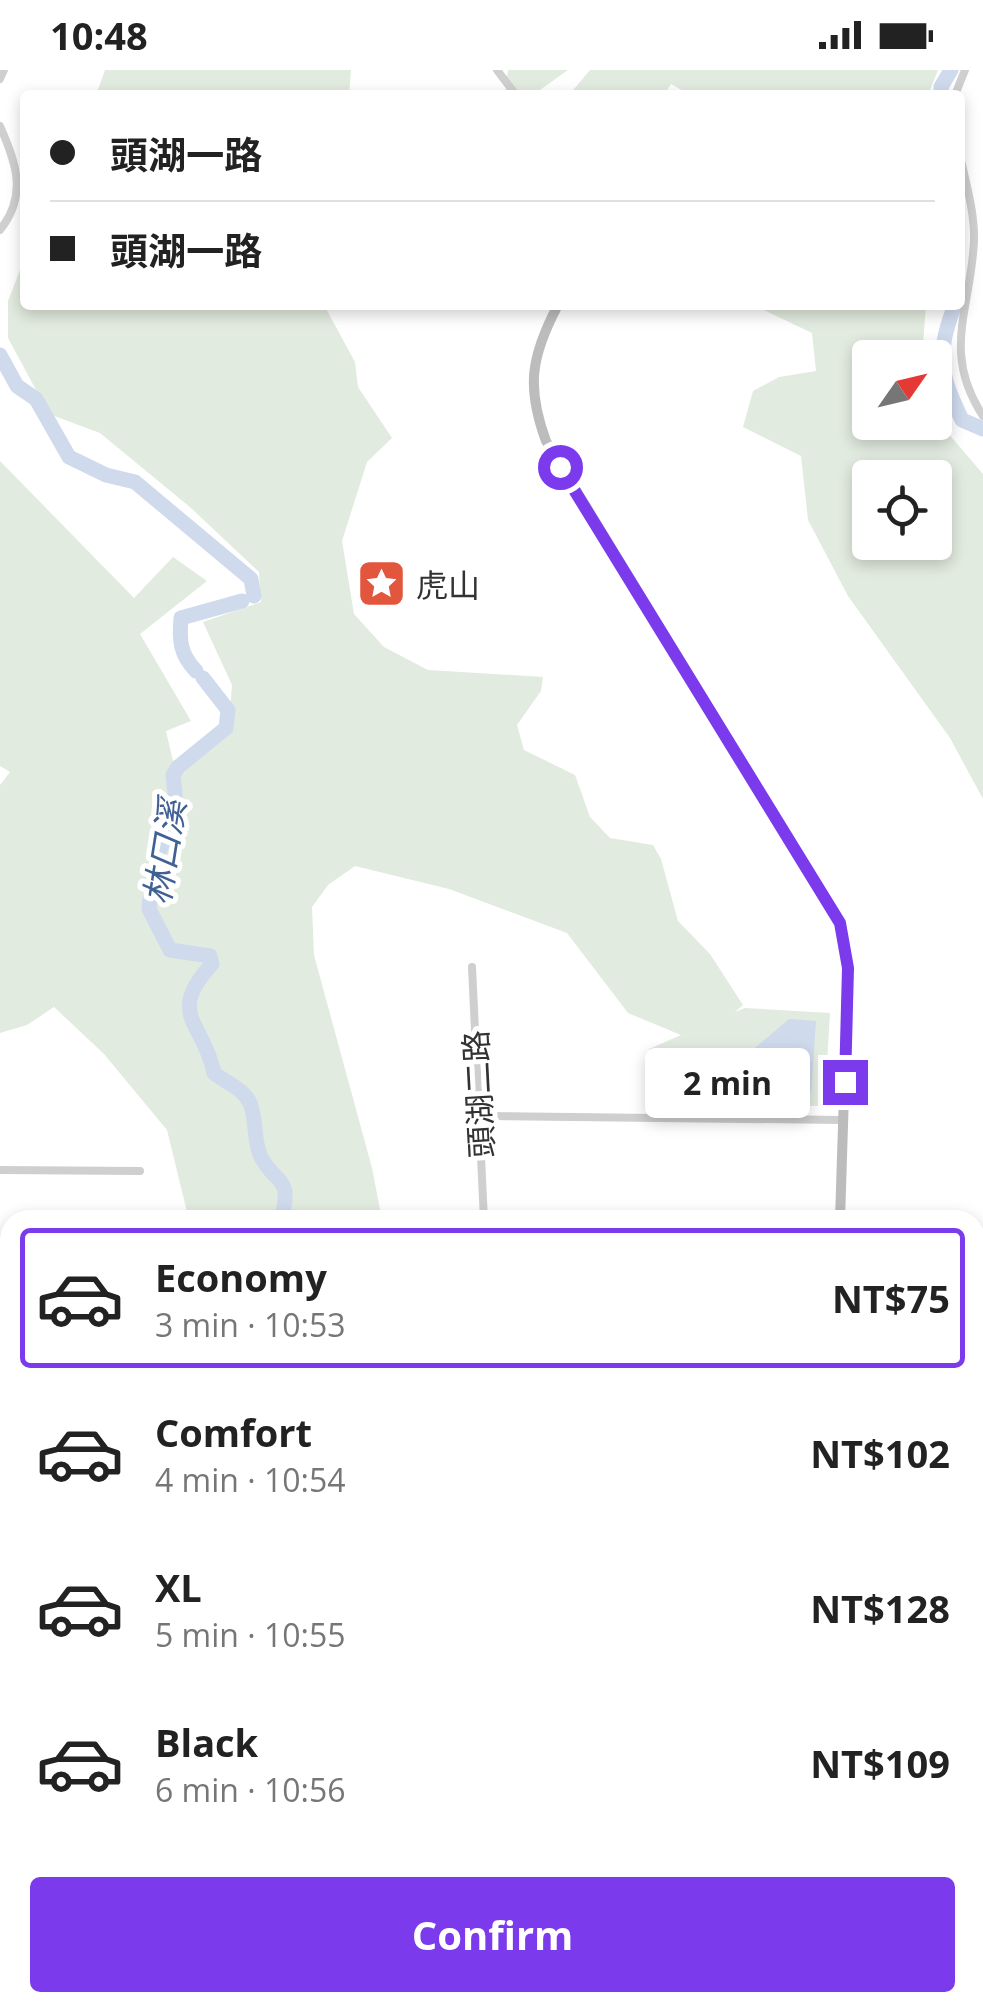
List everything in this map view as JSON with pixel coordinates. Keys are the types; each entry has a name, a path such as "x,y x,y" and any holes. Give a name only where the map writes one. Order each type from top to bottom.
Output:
{"street":[{"path":"0,78 4,70"},
{"path":"497,70 512,90"},
{"path":"0,126 17,165 12,215 0,230"},
{"path":"965,185 974,236 965,304"},
{"path":"556,310 536,354 532,387 546,441 840,923 848,968 840,1210"},
{"path":"964,310 958,336 961,368 980,412"},
{"name":"頭湖二路","path":"472,967 484,1210"},
{"path":"481,1116 843,1120"},
{"path":"0,1170 140,1171"}],"shaded area":[{"path":"105,70 351,70 349,90 98,90"},
{"path":"508,70 568,70 540,90 506,90"},
{"path":"590,70 938,70 930,90 681,90 671,84 667,90 573,90"},
{"path":"20,270 20,310 327,310 355,362 358,387 392,438 367,462 342,541 354,614 384,647 428,670 543,677 541,691 517,725 524,750 575,775 590,817 610,838 653,845 661,859 678,921 710,954 743,1005 735,1012 745,1008 830,1013 825,1099 818,1106 648,1101 649,1049 681,1035 628,1013 567,933 449,889 355,866 328,885 312,907 314,955 380,1210 187,1210 167,1130 104,1054 54,1007 27,1025 0,1033 0,785 10,772 0,766 0,461 134,598 173,557 207,581 140,634 191,721 166,731 173,761 228,736 232,685 203,622 261,602 259,572 191,508 100,433 49,414 8,338 8,301"},
{"path":"764,310 926,310 923,340 852,340 852,440 952,438 983,474 983,799 950,738 848,596 808,520 801,456 743,427 753,391 779,377 816,371 812,333"}],"water":[{"path":"789,1019 816,1021 811,1093 801,1096 716,1091 717,1080"}],"waterway":[{"path":"941,90 951,70"},
{"path":"953,310 943,351 945,377 962,420 983,429"},
{"name":"林口溪","path":"0,355 17,386 36,399 69,457 106,475 135,482 251,579 254,596"},
{"name":"林口溪","path":"196,671 182,647 181,618 242,601"},
{"name":"林口溪","path":"203,678 228,710 226,728 173,775 176,803 172,824 157,856 161,877 149,909 170,950 210,956 212,964 191,995 192,1018 214,1073 250,1103 261,1157 284,1188 283,1210"}],"place":[{"name":"虎山","path":"381,584"}],"route":[{"path":"560,467 840,923 847,945 848,968 845,1082"}]}
